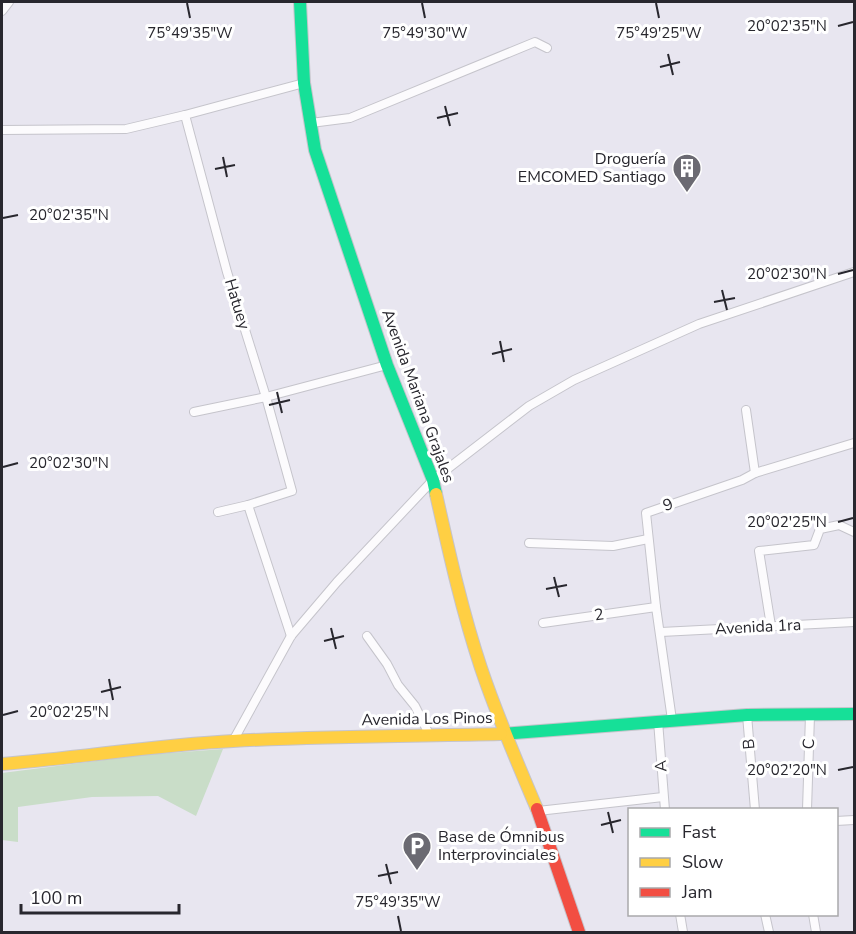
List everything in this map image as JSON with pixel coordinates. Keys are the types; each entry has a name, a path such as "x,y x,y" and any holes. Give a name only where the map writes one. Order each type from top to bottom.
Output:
{"street":[{"path":"2,11 9,2"},
{"name":"Avenida Mariana Grajales","path":"300,2 304,83 315,150 387,365 433,480 460,598 480,666 504,734 538,811 579,933"},
{"path":"311,123 351,118 535,42 547,48"},
{"path":"2,130 126,129 304,83"},
{"name":"Hatuey","path":"185,115 227,273 266,397 292,491 248,505"},
{"path":"233,741 291,636 337,582 433,480 529,406 574,380 699,324 855,273"},
{"path":"194,412 266,397 387,365"},
{"path":"746,410 755,473"},
{"name":"9","path":"672,720 646,513 742,480 755,473 855,443"},
{"path":"218,512 248,505 291,636"},
{"path":"771,626 759,551 814,545 820,529 839,525 855,532"},
{"path":"529,543 613,546 648,539"},
{"name":"2","path":"543,622 656,607"},
{"name":"Avenida 1ra","path":"661,632 855,622"},
{"path":"367,636 387,664 398,685 415,706 430,736"},
{"name":"Avenida Los Pinos","path":"2,764 233,741 504,734 747,715 855,714"},
{"name":"B","path":"747,715 755,808"},
{"name":"C","path":"807,808 810,715"},
{"name":"A","path":"658,722 665,808"},
{"path":"538,811 663,798"},
{"path":"838,821 855,820"},
{"path":"680,916 683,933"},
{"path":"765,916 769,933"},
{"path":"813,916 816,933"}],"green space":[{"path":"223,749 196,816 158,796 92,797 18,807 18,842 2,840 2,773 143,755"}],"traffic: fast":[{"path":"300,2 304,83 315,150 387,365 433,480 436,494"},
{"path":"501,734 747,715 854,714"}],"traffic: slow":[{"path":"436,494 474,647 500,721 537,809"},
{"path":"2,764 233,741 501,734"}],"traffic: jam":[{"path":"537,809 579,932"}],"place":[{"name":"Droguería EMCOMED Santiago","path":"687,194"},
{"name":"Base de Ómnibus Interprovinciales","path":"417,872"}]}
